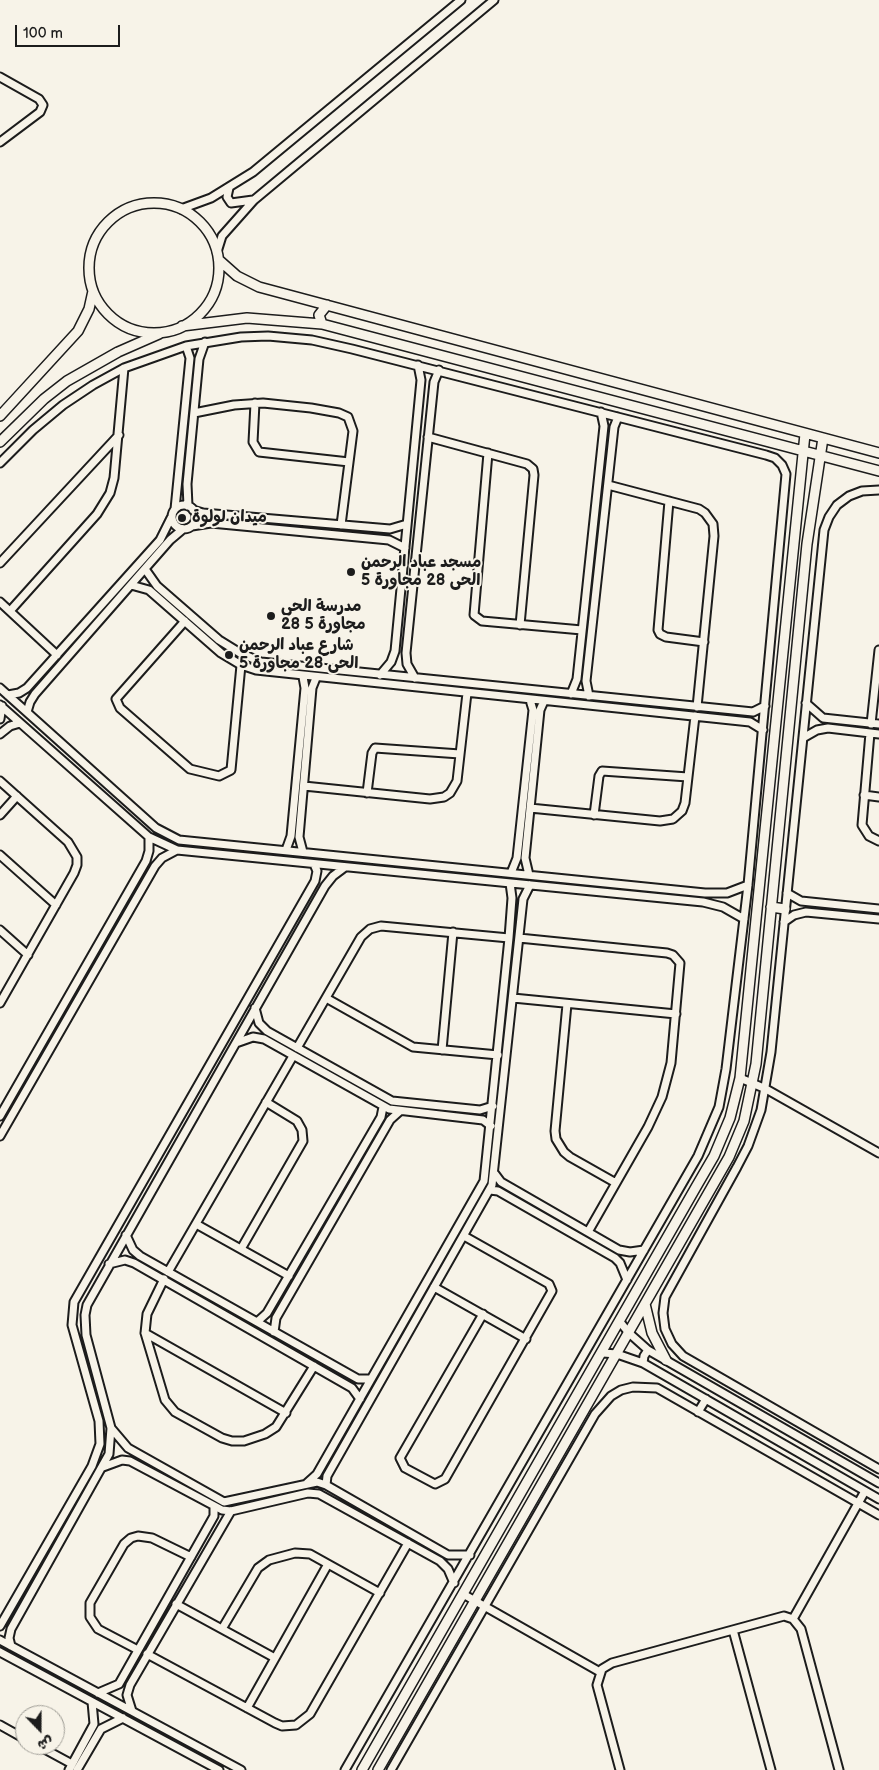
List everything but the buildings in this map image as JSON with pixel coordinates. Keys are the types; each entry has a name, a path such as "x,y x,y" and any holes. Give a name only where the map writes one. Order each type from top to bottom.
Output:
{"street":[{"path":"181,209 229,188 267,161 461,0"},
{"path":"182,326 203,310 213,295 218,278 218,256 222,236 254,200 494,0"},
{"path":"0,77 39,98 43,105 40,112 0,142"},
{"path":"229,188 227,197 231,203 254,200"},
{"path":"165,332 147,332 122,324 107,313 93,291 89,273 90,255 96,238 106,224 120,212 137,205 164,204 181,209 195,217 207,229 218,256 248,282 326,305 879,453"},
{"path":"0,416 78,331 89,309 93,291"},
{"path":"322,324 319,315 326,305"},
{"path":"0,442 25,416 67,381 92,365 182,326 248,318 322,324 879,471"},
{"path":"0,463 33,430 63,405 93,385 124,368 186,346 205,342 268,336 312,340 439,370 766,455 775,458 782,465 786,474 787,484 748,885 726,1069 719,1106 705,1144 345,1770"},
{"path":"192,526 196,520 191,508 187,484 199,356 205,342"},
{"path":"8,695 23,691 160,540 175,508 190,358 186,346"},
{"path":"380,675 391,662 394,651 422,377 418,365"},
{"path":"10,611 106,500 114,478 124,368"},
{"path":"415,678 407,664 406,653 434,382 439,370"},
{"path":"194,413 214,408 255,403 311,408 344,414 353,426 341,525"},
{"path":"255,403 253,442 259,452 349,462"},
{"path":"10,405 25,416"},
{"path":"571,694 576,683 604,426 601,412"},
{"path":"589,696 586,681 614,428 618,416"},
{"path":"362,1770 714,1156 730,1118 740,1078 805,434"},
{"path":"0,563 119,436"},
{"path":"428,437 528,464 534,472 520,625"},
{"path":"378,1770 729,1156 744,1121 753,1083 807,544 823,438"},
{"path":"488,453 473,612 476,618 482,622 582,630"},
{"path":"608,485 699,509 706,513 713,524 714,536 697,706"},
{"path":"879,490 862,491 849,496 833,511 824,530 766,1088 748,1146 665,1297 663,1313 665,1329 672,1344 683,1356 870,1464 879,1467"},
{"path":"669,501 658,630 660,634 666,637 704,642"},
{"path":"175,508 181,505 202,513 390,529 407,524"},
{"path":"171,518 174,525 183,530"},
{"path":"27,712 35,694 170,540 192,526 210,523 389,540 405,548"},
{"path":"794,544 800,542 807,544"},
{"path":"146,569 154,583 220,640 248,658 274,664 753,712 765,706"},
{"path":"131,585 149,590 221,653 241,665 256,670 303,677 695,716 753,723 763,730"},
{"path":"0,602 57,654"},
{"path":"185,621 116,699 120,708 190,769 219,776 231,770 241,665"},
{"path":"806,703 823,718 875,724 879,650"},
{"path":"286,850 291,836 305,688 303,677"},
{"path":"303,852 299,837 312,688 316,678"},
{"path":"0,688 156,828 171,837 719,894 737,890 748,885"},
{"path":"304,786 430,799 444,797 450,793 457,782 467,693"},
{"path":"511,873 517,858 533,710 530,700"},
{"path":"529,875 525,858 540,710 544,701"},
{"path":"0,720 1,705"},
{"path":"1,705 149,837 177,850 703,902 723,907 744,919"},
{"path":"530,808 660,821 673,819 682,811 685,803 695,716"},
{"path":"1,730 20,722"},
{"path":"803,738 822,729 879,734"},
{"path":"870,733 862,825 869,836 879,841"},
{"path":"367,793 372,753 375,748 460,754"},
{"path":"594,815 599,776 604,770 688,777"},
{"path":"0,781 68,842 77,857 74,874 0,1003"},
{"path":"106,799 114,790"},
{"path":"864,795 879,797"},
{"path":"0,815 17,796"},
{"path":"0,1116 146,861 149,851 149,837"},
{"path":"0,1136 155,866 162,858 177,850"},
{"path":"0,855 56,905"},
{"path":"0,1626 97,1455 101,1432 72,1325 72,1314 77,1297 315,881 317,871 314,864"},
{"path":"12,1646 9,1638 11,1629 109,1454 111,1428 86,1335 85,1314 92,1295 325,886 333,876 345,867"},
{"path":"449,877 450,867"},
{"path":"307,1482 317,1474 484,1181 512,904 510,883"},
{"path":"326,1485 327,1476 490,1190 495,1174 522,905 524,894 530,885"},
{"path":"787,893 801,902 879,909"},
{"path":"512,904 522,905"},
{"path":"771,907 785,908"},
{"path":"784,922 794,915 806,912 879,919"},
{"path":"297,1048 361,937 370,929 380,926 509,938"},
{"path":"0,930 28,955"},
{"path":"442,1050 453,932"},
{"path":"519,938 673,955 677,958 681,969 670,1066 662,1097 588,1232"},
{"path":"326,998 405,1044 417,1048 498,1055"},
{"path":"513,998 676,1014"},
{"path":"567,1004 555,1131 556,1139 564,1152 570,1157 616,1183"},
{"path":"255,1008 257,1018 263,1028 396,1102 480,1110 493,1106"},
{"path":"235,1043 248,1038 259,1037 383,1107 400,1111 483,1120 491,1126"},
{"path":"168,1272 293,1056"},
{"path":"32,1060 40,1066"},
{"path":"740,1078 766,1088 879,1153"},
{"path":"241,1249 303,1141 302,1130 297,1121 266,1102"},
{"path":"257,1322 265,1316 289,1276 381,1117 383,1107"},
{"path":"274,1332 274,1321 390,1120 400,1111"},
{"path":"495,1174 501,1182 623,1251 644,1250"},
{"path":"490,1190 498,1190 615,1258 620,1263 627,1280"},
{"path":"196,1224 289,1276"},
{"path":"126,1235 136,1253 168,1272 358,1379 371,1379"},
{"path":"464,1236 551,1286 551,1294 443,1482 435,1484 405,1468 400,1462 402,1454 483,1314"},
{"path":"440,1258 448,1262"},
{"path":"110,1264 130,1261 164,1279 355,1389 360,1399"},
{"path":"164,1279 147,1314 145,1333 164,1400 171,1410 222,1438 236,1442 269,1432 279,1424 314,1366"},
{"path":"434,1287 526,1339"},
{"path":"645,1304 652,1334 666,1360"},
{"path":"620,1322 628,1333 648,1350 879,1483"},
{"path":"145,1333 286,1413"},
{"path":"643,1363 644,1356 648,1350"},
{"path":"603,1352 617,1354 643,1363 879,1499"},
{"path":"712,1387 718,1376"},
{"path":"87,1381 98,1378"},
{"path":"391,1770 595,1414 611,1396 633,1387 651,1387 879,1515"},
{"path":"698,1412 706,1399"},
{"path":"111,1428 128,1448 224,1502 307,1482 317,1482 326,1485 448,1555 470,1555"},
{"path":"103,1466 122,1460 130,1461 214,1508 231,1511 316,1493 443,1563 454,1583"},
{"path":"864,1474 870,1464"},
{"path":"793,1619 864,1491"},
{"path":"98,1693 115,1688 122,1680 214,1516 214,1508"},
{"path":"132,1711 127,1695 130,1685 231,1511"},
{"path":"138,1650 98,1629 93,1624 88,1610 90,1603 124,1544 131,1538 138,1536 152,1538 191,1557"},
{"path":"147,1654 282,1726 296,1725 306,1719 408,1543"},
{"path":"222,1629 258,1568 269,1560 305,1552 380,1593"},
{"path":"246,1708 328,1564"},
{"path":"464,1594 600,1672"},
{"path":"176,1604 275,1658"},
{"path":"620,1770 597,1685 600,1672 612,1663 784,1616 793,1619 801,1629 839,1770"},
{"path":"732,1630 771,1770"},
{"path":"0,1640 241,1770"},
{"path":"0,1652 218,1770"},
{"path":"40,1674 45,1664"},
{"path":"122,1680 130,1685"},
{"path":"54,1755 76,1768 94,1733 95,1717 92,1702"},
{"path":"94,1733 106,1725 123,1718"},
{"path":"0,1725 15,1733"}],"place":[{"name":"ميدان لولوة","path":"182,518"},
{"name":"مسجد عباد الرحمن الحى 28 مجاورة 5","path":"351,572"},
{"name":"مدرسة الحى 28 مجاورة 5","path":"271,616"},
{"name":"شارع عباد الرحمن الحى 28 مجاورة 5","path":"229,655"}]}
